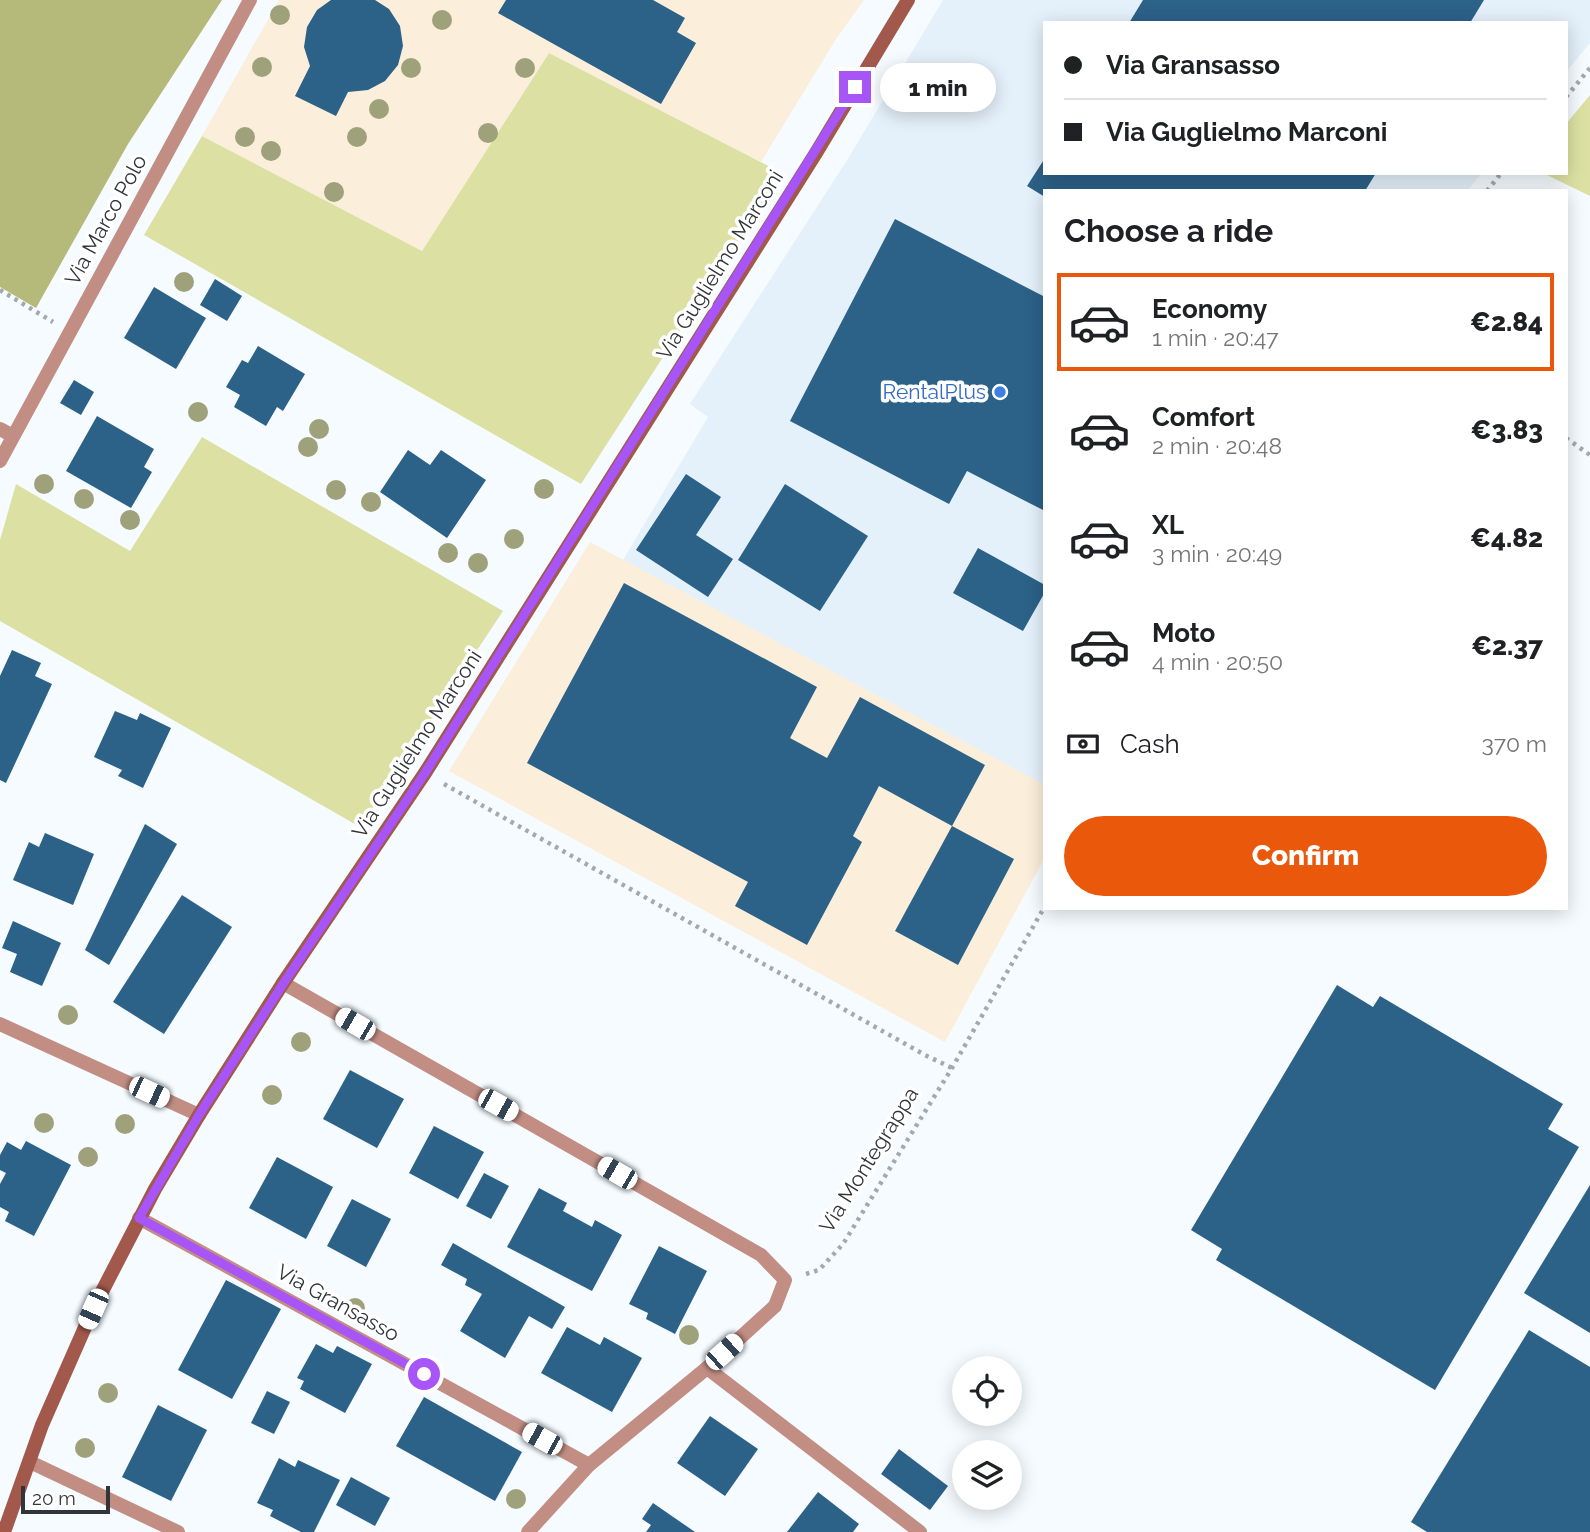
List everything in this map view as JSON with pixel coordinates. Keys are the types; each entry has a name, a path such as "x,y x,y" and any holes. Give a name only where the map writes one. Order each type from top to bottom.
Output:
{"street":[{"name":"Via Marco Polo","path":"0,461 6,433 69,331 250,0"},
{"name":"Via Guglielmo Marconi","path":"4,1532 41,1425 93,1309 139,1218 199,1115 283,984 425,773 816,153 908,0"},
{"path":"283,984 761,1255 785,1280 775,1306 707,1367 589,1465 528,1532"},
{"path":"0,1024 199,1115"},
{"name":"Via Gransasso","path":"139,1218 589,1465"},
{"path":"707,1367 920,1532"},
{"path":"30,1462 178,1532"}],"path":[{"path":"1568,95 1590,68"},
{"path":"1489,189 1499,175"},
{"path":"0,290 69,331"},
{"path":"1568,439 1590,455"},
{"path":"425,773 952,1068"},
{"name":"Via Montegrappa","path":"785,1280 819,1270 843,1244 952,1068 1043,909"}],"shaded area":[{"path":"279,0 864,0 836,39 761,162 549,53 422,251 202,136"},
{"path":"943,0 1590,0 1590,43 1568,70 1568,21 1043,21 1043,175 1480,175 1469,189 1043,189 1043,784 623,560 708,417 690,404 849,157"},
{"path":"590,542 1043,784 1043,861 945,1042 449,771"}],"green space":[{"path":"0,0 222,0 128,144 36,308 0,287"},
{"path":"549,53 782,173 581,484 144,235 202,136 422,251"},
{"path":"1590,95 1590,196 1547,175 1568,175 1568,122"},
{"path":"202,437 503,611 360,827 0,621 0,540 16,484 130,551"}],"building":[{"path":"331,0 375,0 389,9 400,26 403,46 398,65 385,81 368,90 348,92 336,116 295,96 310,66 304,47 307,27 317,10"},
{"path":"506,0 653,0 685,18 677,32 696,43 661,104 498,13"},
{"path":"1143,0 1484,0 1471,21 1130,21"},
{"path":"1043,161 1043,175 1375,175 1366,189 1043,189 1043,196 1027,186"},
{"path":"895,219 1043,296 1043,510 967,471 949,504 790,421"},
{"path":"215,279 242,296 227,321 200,305"},
{"path":"154,287 206,318 176,369 124,338"},
{"path":"258,346 305,374 283,411 277,407 266,426 234,407 240,395 226,387 242,360 248,363"},
{"path":"74,380 94,392 81,415 60,403"},
{"path":"97,416 154,449 144,467 152,472 131,508 66,471"},
{"path":"408,450 430,465 441,450 486,480 447,538 380,492"},
{"path":"686,474 721,497 696,535 733,559 708,597 636,550"},
{"path":"785,484 868,536 820,611 738,560"},
{"path":"978,548 1043,584 1043,596 1023,631 953,593"},
{"path":"624,583 817,687 790,738 827,758 860,697 985,765 952,826 879,786 853,836 862,842 807,945 735,906 748,882 527,763"},
{"path":"12,650 41,663 35,676 52,684 6,783 0,780 0,676"},
{"path":"115,711 137,720 140,713 171,728 143,788 118,776 122,770 94,757"},
{"path":"145,824 177,844 109,965 85,950"},
{"path":"952,826 1014,859 958,965 895,931"},
{"path":"45,833 94,854 73,905 13,880 29,842 39,847"},
{"path":"182,895 232,927 164,1034 113,1002"},
{"path":"13,921 61,943 42,986 10,972 17,954 2,948"},
{"path":"1337,985 1373,1007 1380,996 1563,1104 1548,1129 1579,1147 1435,1390 1216,1260 1222,1249 1191,1230"},
{"path":"350,1070 404,1099 377,1148 323,1119"},
{"path":"434,1126 484,1152 458,1199 409,1173"},
{"path":"26,1141 71,1165 34,1236 5,1221 9,1212 0,1207 0,1184 6,1173 0,1170 0,1155 7,1142 21,1150"},
{"path":"277,1157 333,1187 306,1239 249,1208"},
{"path":"484,1173 509,1186 491,1219 466,1206"},
{"path":"1590,1185 1590,1333 1524,1293"},
{"path":"539,1188 567,1203 563,1211 592,1227 595,1220 622,1235 592,1291 507,1247"},
{"path":"352,1199 391,1219 366,1267 327,1246"},
{"path":"453,1243 565,1307 552,1329 529,1316 505,1358 460,1331 482,1294 465,1285 467,1279 441,1265"},
{"path":"659,1246 707,1271 675,1334 646,1319 648,1313 629,1304"},
{"path":"226,1280 281,1309 232,1399 178,1370"},
{"path":"567,1327 600,1345 604,1337 642,1358 612,1412 541,1373"},
{"path":"1529,1330 1590,1367 1590,1532 1427,1532 1411,1522"},
{"path":"316,1344 333,1353 337,1346 372,1364 345,1413 300,1389 304,1381 297,1378"},
{"path":"267,1391 290,1402 274,1434 251,1423"},
{"path":"424,1397 522,1452 495,1501 396,1446"},
{"path":"158,1405 207,1430 171,1501 122,1477"},
{"path":"710,1416 758,1449 725,1496 677,1463"},
{"path":"899,1449 948,1486 930,1510 881,1474"},
{"path":"279,1458 295,1467 298,1460 340,1480 314,1532 301,1532 270,1516 273,1510 257,1503"},
{"path":"351,1477 390,1498 375,1526 336,1505"},
{"path":"818,1492 859,1524 853,1532 787,1532"},
{"path":"653,1503 695,1532 646,1532 651,1525 642,1519"}],"place":[{"name":"RentalPlus","path":"1000,392"}],"route":[{"path":"424,1374 139,1218 199,1115 283,984 425,773 855,87"}]}
